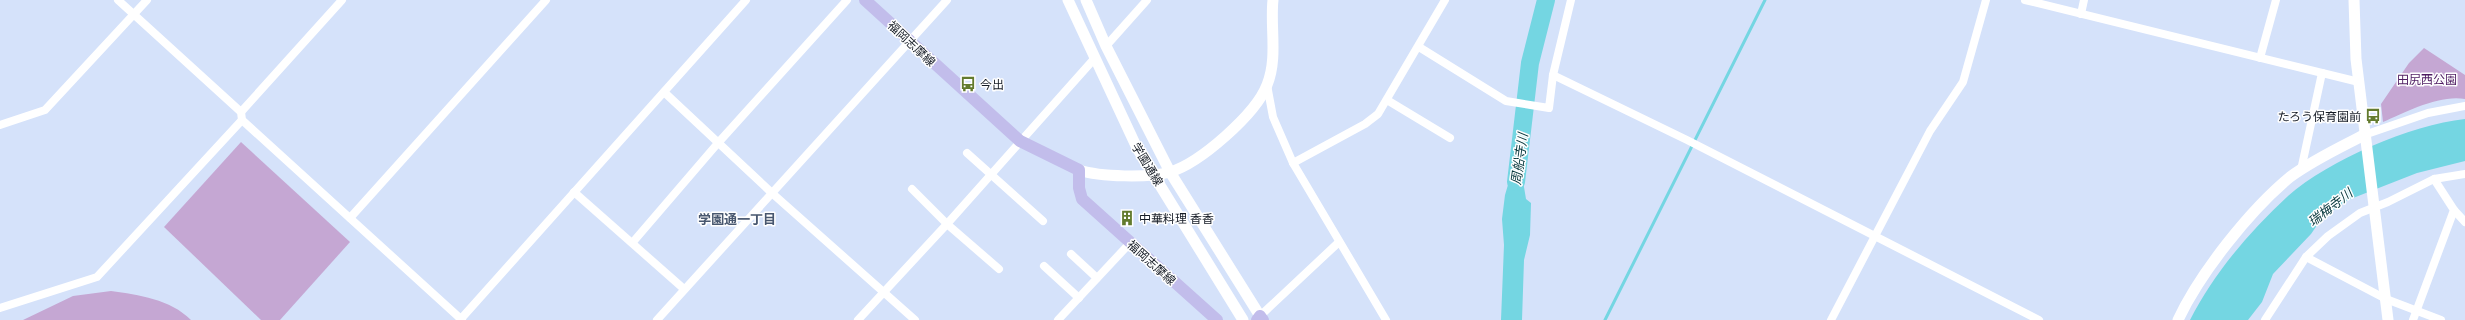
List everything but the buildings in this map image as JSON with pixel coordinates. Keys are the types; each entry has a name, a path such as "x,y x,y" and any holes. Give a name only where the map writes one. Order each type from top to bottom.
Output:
{"main road":[{"name":"福岡志摩線","path":"865,0 1020,141 1079,170 1078,188 1082,199 1217,320"}],"street":[{"path":"118,0 461,320 746,0"},
{"path":"0,125 45,110 147,0"},
{"path":"0,308 97,277 242,116 342,0"},
{"path":"350,218 546,0"},
{"path":"633,242 718,143 847,0"},
{"path":"657,320 773,194 947,0"},
{"name":"学園通線","path":"1068,0 1094,59 1137,148 1243,320"},
{"name":"学園通線","path":"1086,0 1106,46 1170,172 1260,319"},
{"path":"1106,46 1147,0"},
{"path":"1274,0 1272,56 1267,85 1273,117 1293,163 1386,320"},
{"path":"1293,163 1365,124 1378,114 1445,0"},
{"path":"1418,47 1506,101 1549,108 1553,75 1571,0"},
{"path":"1831,320 1930,131 1963,82 1986,0"},
{"path":"2025,0 2359,82"},
{"path":"2081,14 2084,0"},
{"path":"2260,58 2276,0"},
{"path":"2354,0 2353,22 2365,139 2376,207 2388,320"},
{"path":"858,320 947,224 1094,59"},
{"path":"2301,170 2322,73"},
{"path":"1553,75 1704,149 2039,320"},
{"path":"1079,170 1110,175 1154,175 1170,172 1210,150 1251,109 1267,85"},
{"path":"664,92 773,194 915,320"},
{"path":"1387,100 1450,138"},
{"path":"2178,320 2215,260 2251,216 2290,178 2324,156 2428,113 2465,106"},
{"path":"967,153 1043,222"},
{"path":"2265,320 2306,257 2328,236 2360,213 2376,207 2434,179 2465,174"},
{"path":"2434,179 2454,210 2465,222"},
{"path":"912,189 947,224 998,269"},
{"path":"574,192 633,242 684,289"},
{"path":"2413,320 2415,310 2454,210"},
{"path":"1260,319 1339,242"},
{"path":"1058,320 1130,243"},
{"path":"1071,254 1097,278"},
{"path":"2306,257 2386,299 2441,320"},
{"path":"1044,266 1079,298"}],"green space":[{"name":"田尻西公園","path":"2424,48 2465,75 2465,99 2455,98 2434,101 2383,122 2381,104 2409,63"},
{"path":"241,142 350,242 280,320 261,320 164,227"},
{"path":"111,291 154,299 174,307 191,320 23,320 73,296"}],"water":[{"name":"瑞梅寺川","path":"2465,119 2465,161 2417,173 2348,200 2322,218 2311,234 2273,274 2262,302 2248,320 2190,320 2210,286 2233,254 2288,196 2305,183 2348,157 2371,146 2420,128"},
{"path":"1525,158 1523,181 1526,199 1531,203 1530,235 1524,260 1522,320 1501,320 1504,245 1502,219 1505,195 1515,161"}],"waterway":[{"name":"周船寺川","path":"1516,182 1530,63 1546,0"},
{"path":"1605,320 1765,0"}],"place":[{"name":"今出","path":"968,84"},
{"name":"たろう保育園前","path":"2373,116"},
{"name":"中華料理 香香","path":"1127,218"}],"district":[{"name":"学園通一丁目","path":"737,219"}]}
